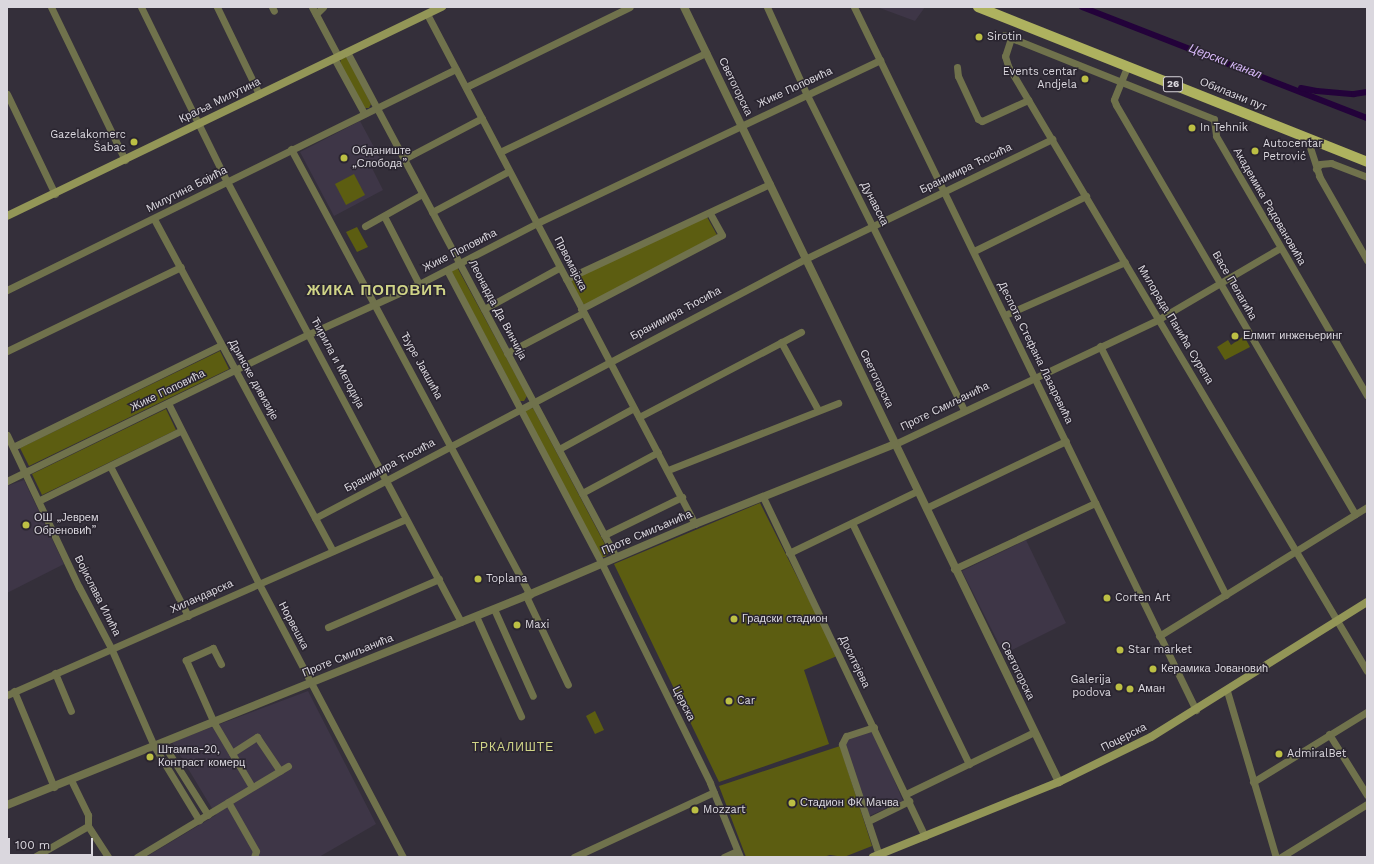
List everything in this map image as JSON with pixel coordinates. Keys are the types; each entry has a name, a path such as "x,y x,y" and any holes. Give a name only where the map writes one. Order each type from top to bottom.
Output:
{"main road":[{"name":"Краља Милутина","path":"7,216 442,7"},
{"name":"Обилазни пут","path":"978,7 1367,162"},
{"name":"Поцерска","path":"876,856 1059,782 1151,737 1227,691 1367,602"}],"street":[{"path":"51,7 125,160"},
{"name":"Ћирила и Методија","path":"141,7 227,182 461,622"},
{"path":"217,7 259,94"},
{"path":"323,7 314,10 364,113"},
{"path":"466,87 630,7"},
{"name":"Светогорска","path":"684,7 954,569 1059,782"},
{"name":"Дунавска","path":"767,7 807,95 964,410"},
{"name":"Деспота Стефана Лазаревића","path":"854,7 946,191 1159,636 1196,710"},
{"name":"Првомајска","path":"427,14 559,268 696,524"},
{"name":"Академика Радовановића","path":"1004,35 1214,119 1216,136 1367,395"},
{"name":"Милорада Панића Сурепа","path":"1011,38 1005,56 1028,100 1367,671"},
{"name":"Леонарда Да Винчија","path":"347,52 616,558"},
{"path":"500,152 706,53"},
{"name":"Жике Поповића","path":"7,481 309,334 419,284 537,224 880,60"},
{"path":"957,66 958,76 978,119 982,121 1028,100"},
{"name":"Васе Пелагића","path":"1127,66 1123,82 1114,100 1116,105 1355,514"},
{"name":"Милутина Бојића","path":"7,290 376,107 456,69"},
{"path":"7,94 55,194"},
{"path":"404,159 482,118"},
{"path":"1307,138 1317,166 1367,260"},
{"name":"Бранимира Ћосића","path":"315,518 805,258 1052,140"},
{"name":"Ђуре Јакшића","path":"291,149 453,446 528,595 568,685"},
{"path":"1317,166 1331,162 1367,177"},
{"path":"432,212 509,171"},
{"path":"566,280 770,184"},
{"path":"365,226 422,194"},
{"path":"974,251 1086,196"},
{"path":"507,354 582,311 722,235 710,213"},
{"path":"384,216 419,284"},
{"name":"Дринске дивизије","path":"154,218 333,551"},
{"name":"Проте Смиљанића","path":"7,805 214,723 528,595 696,524 895,444 1034,376 1159,319 1280,248"},
{"path":"1005,315 1124,262"},
{"path":"7,351 181,267"},
{"path":"484,309 559,268"},
{"path":"447,270 602,564"},
{"path":"639,417 801,332"},
{"path":"781,342 818,410"},
{"path":"13,447 221,345"},
{"path":"1100,346 1226,595"},
{"name":"Норвешка","path":"168,403 180,431 259,584 403,857"},
{"path":"668,470 838,403"},
{"path":"558,449 634,408"},
{"path":"40,500 180,431"},
{"name":"Војислава Илића","path":"7,435 40,500 79,588 111,648 158,744"},
{"path":"926,508 1066,441"},
{"path":"582,493 658,452"},
{"path":"110,466 188,616"},
{"path":"789,553 917,491"},
{"path":"604,535 682,497"},
{"name":"Доситејева","path":"763,497 925,836"},
{"path":"954,569 1095,503"},
{"path":"1346,520 1351,507 1365,508"},
{"path":"1159,636 1365,508"},
{"name":"Хиландарска","path":"10,693 406,519"},
{"path":"852,523 968,764"},
{"name":"Церска","path":"602,564 714,792 738,854"},
{"path":"328,627 439,579"},
{"path":"494,609 533,696"},
{"path":"476,616 521,716"},
{"path":"221,664 213,648 186,660 214,723 252,787"},
{"path":"55,674 71,711"},
{"path":"1227,691 1276,857"},
{"path":"10,693 54,787"},
{"path":"1253,782 1367,712"},
{"path":"874,727 846,736 842,742 868,821 876,856"},
{"path":"868,821 968,764 1034,732"},
{"path":"1329,734 1367,795"},
{"path":"232,753 257,737 280,771"},
{"path":"158,744 208,815"},
{"path":"158,744 199,820"},
{"path":"137,857 288,766"},
{"path":"71,780 88,815 88,826 108,857"},
{"path":"574,857 714,792"},
{"path":"228,802 256,851 254,857"},
{"path":"1281,857 1367,804"},
{"path":"34,857 88,826"},
{"path":"724,857 738,854"}],"shaded area":[{"path":"877,7 925,7 915,21"},
{"path":"347,57 371,104 369,108 365,108 340,63 341,59"},
{"path":"360,121 382,162 372,168 383,190 334,216 300,152"},
{"path":"354,174 365,195 346,205 335,184"},
{"path":"707,217 717,235 585,305 580,301 571,280"},
{"path":"357,227 368,247 357,252 346,232"},
{"path":"457,267 527,396 524,401 520,401 451,271"},
{"path":"1244,336 1250,347 1225,360 1217,347 1228,340 1231,345"},
{"path":"220,351 229,369 29,466 20,448"},
{"path":"533,408 609,552 605,557 601,557 524,410"},
{"path":"166,409 176,430 42,495 32,474"},
{"name":"ОШ „Јеврем Обреновић”","path":"24,480 64,564 7,593 7,486"},
{"path":"760,503 837,656 804,670 829,744 719,782 614,564"},
{"path":"1026,540 1066,623 1004,654 962,571"},
{"path":"308,691 376,824 319,857 146,857 216,815 172,742"},
{"path":"595,711 604,730 595,734 586,716"},
{"path":"873,730 903,801 869,816 844,743 846,739"},
{"name":"Стадион ФК Мачва","path":"840,746 872,846 844,857 830,855 823,857 746,857 719,786"}],"waterway":[{"name":"Церски канал","path":"1082,7 1367,118"},
{"path":"1301,88 1354,94 1367,92"}],"place":[{"name":"Sirotin","path":"979,37"},
{"name":"Events centar Andjela","path":"1085,79"},
{"name":"In Tehnik","path":"1192,128"},
{"name":"Gazelakomerc Šabac","path":"134,142"},
{"name":"Autocentar Petrović","path":"1255,151"},
{"name":"Обданиште „Слобода”","path":"344,158"},
{"name":"Елмит инжењеринг","path":"1235,336"},
{"name":"ОШ „Јеврем Обреновић”","path":"26,525"},
{"name":"Toplana","path":"478,579"},
{"name":"Corten Art","path":"1107,598"},
{"name":"Градски стадион","path":"734,619"},
{"name":"Maxi","path":"517,625"},
{"name":"Star market","path":"1120,650"},
{"name":"Керамика Јовановић","path":"1153,669"},
{"name":"Galerija podova","path":"1119,687"},
{"name":"Аман","path":"1130,689"},
{"name":"Car","path":"729,701"},
{"name":"AdmiralBet","path":"1279,754"},
{"name":"Штампа-20, Контраст комерц","path":"150,757"},
{"name":"Стадион ФК Мачва","path":"792,803"},
{"name":"Mozzart","path":"695,810"}],"district":[{"name":"ЖИКА ПОПОВИЋ","path":"377,291"},
{"name":"ТРКАЛИШТЕ","path":"513,748"}]}
